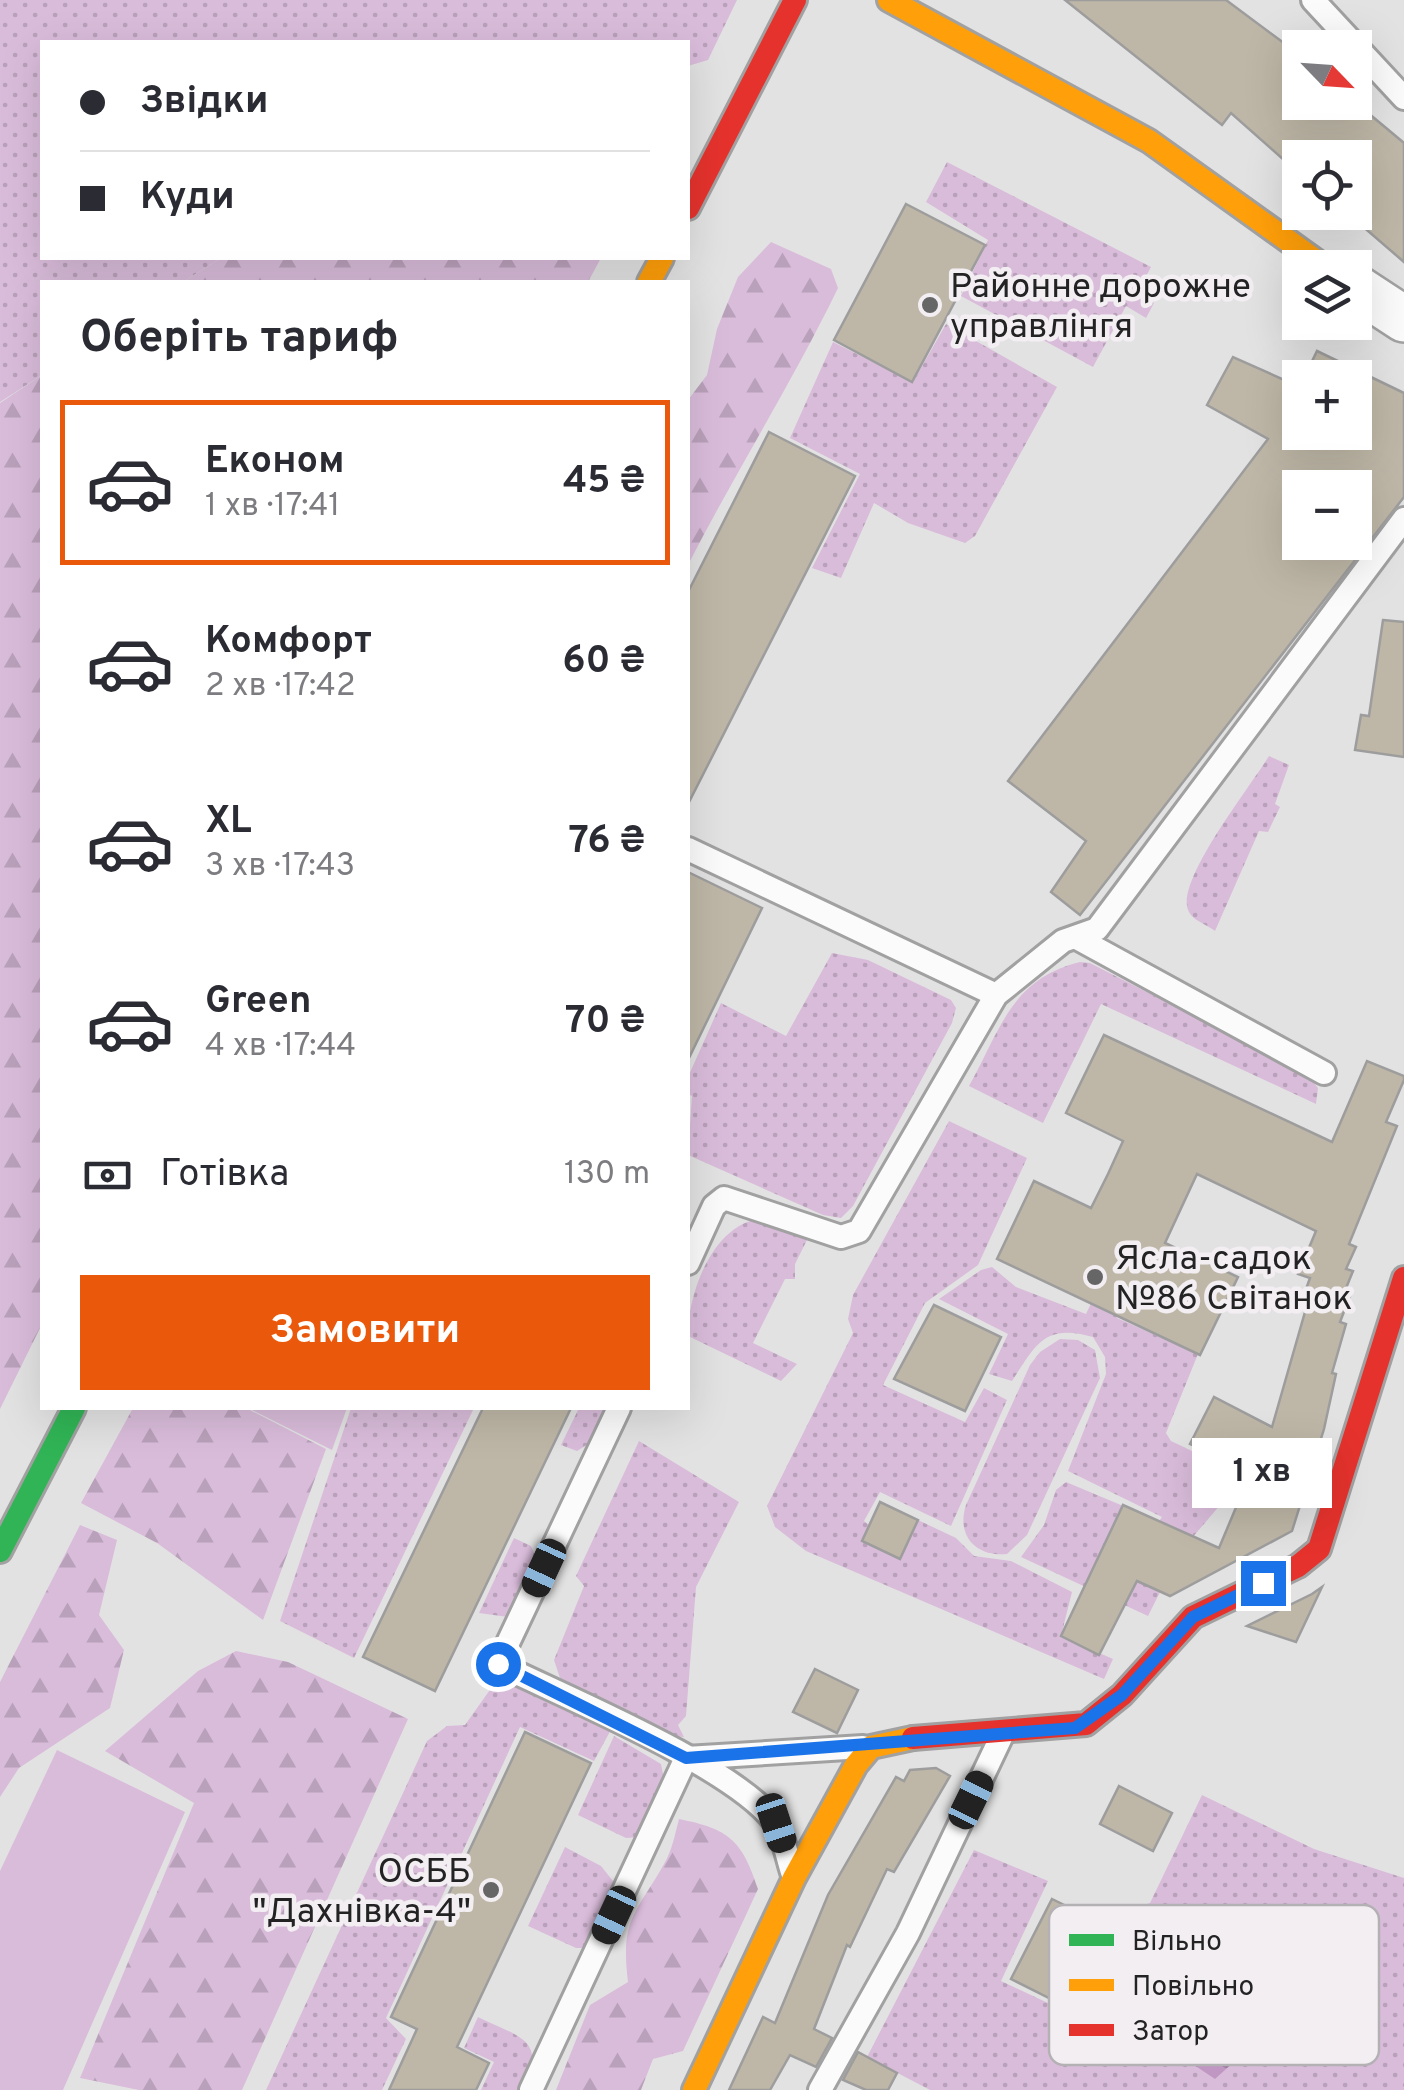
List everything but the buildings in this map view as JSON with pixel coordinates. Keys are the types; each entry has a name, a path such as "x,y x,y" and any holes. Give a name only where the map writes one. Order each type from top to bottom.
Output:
{"street":[{"path":"690,204 795,0"},
{"path":"899,2 1149,140 1301,250"},
{"path":"1372,298 1404,320"},
{"path":"694,2090 794,1878 856,1765 871,1746 896,1740 1086,1724 1122,1695 1193,1617 1298,1566 1319,1549 1404,1278"},
{"path":"0,1551 73,1410"}],"lane":[{"path":"1313,0 1404,98"},
{"path":"690,1259 714,1206 724,1198 831,1234 852,1237 865,1224 996,995 1046,952 1097,928 1404,519"},
{"path":"690,850 996,995"},
{"path":"1077,938 1324,1073"},
{"path":"618,1410 498,1664 686,1758 748,1795 776,1823 794,1878"},
{"path":"820,2090 908,1933 1003,1733"},
{"path":"686,1758 871,1746"},
{"path":"531,2090 686,1758"}],"green space":[{"path":"0,0 737,0 708,60 690,65 690,40 40,40 40,260 218,260 186,280 40,280 40,376 0,402"},
{"path":"947,162 1151,267 1137,293 1154,303 1146,318 1126,306 1093,367 961,296 988,240 926,202"},
{"path":"771,242 831,269 838,288 690,561 690,397 707,375 717,329 738,277"},
{"path":"218,260 600,260 589,280 186,280"},
{"path":"946,324 1057,387 975,536 965,543 908,523 874,503 841,578 812,568 860,474 790,438 833,342 913,382"},
{"path":"40,376 40,1328 0,1409 0,403"},
{"path":"1269,756 1289,765 1275,804 1280,807 1268,832 1259,831 1215,931 1191,915 1188,891 1219,830"},
{"path":"832,953 868,960 951,1000 956,1008 952,1023 853,1206 841,1218 823,1215 690,1156 690,1073 721,1003 786,1036"},
{"path":"1080,962 1090,963 1307,1074 1318,1088 1316,1104 1101,1004 1043,1123 969,1086 1000,1026 1023,994 1057,970"},
{"path":"949,1121 1027,1158 978,1265 925,1303 883,1385 965,1422 984,1388 1007,1400 951,1526 880,1492 864,1521 869,1525 862,1541 899,1559 918,1520 956,1538 974,1556 1011,1561 1072,1592 1061,1636 1113,1659 1104,1679 806,1551 775,1527 767,1506 853,1333 848,1319 853,1295"},
{"path":"761,1219 808,1238 795,1264 795,1279 785,1279 753,1343 797,1364 781,1381 690,1337 692,1301 706,1264 729,1233 744,1223"},
{"path":"1146,1258 1117,1318 1198,1354 1166,1433 1171,1441 1245,1476 1180,1552 1148,1616 1021,1557 1044,1525 1056,1490 1066,1482 1159,1521 1162,1517 1068,1471 1106,1374 1105,1357 1093,1337 1077,1333 1053,1335 1036,1347 1012,1381 989,1374 1008,1334 939,1299 981,1270 992,1267 1016,1287 1086,1314 1092,1301"},
{"path":"1060,1339 1078,1340 1095,1350 1100,1378 1027,1535 1007,1554 986,1552 966,1535 966,1505 1030,1365 1040,1352"},
{"path":"132,1410 250,1410 326,1449 263,1620 157,1543 81,1503"},
{"path":"252,1410 346,1410 332,1450"},
{"path":"350,1410 473,1410 354,1658 280,1621"},
{"path":"578,1410 609,1410 593,1441 577,1451 561,1445"},
{"path":"639,1441 739,1502 696,1587 686,1716 678,1725 684,1737 661,1735 562,1684 554,1660 584,1586 576,1576"},
{"path":"80,1525 117,1540 99,1615 124,1650 110,1708 19,1768 0,1797 0,1682"},
{"path":"514,1538 531,1546 535,1555 508,1617 479,1613"},
{"path":"236,1651 288,1662 408,1719 242,2090 139,2090 80,2078 194,1803 105,1751 198,1671"},
{"path":"499,1677 613,1726 594,1761 520,1727 386,2018 406,2039 382,2090 266,2090 427,1741 447,1726 465,1725"},
{"path":"614,1736 661,1764 666,1789 641,1837 626,1838 578,1815"},
{"path":"57,1750 185,1812 63,2090 0,2090 0,1871"},
{"path":"1202,1795 1314,1849 1404,1878 1404,2090 930,2090 867,2057 974,1850 1048,1881 1001,1981 1049,2004 1049,2065 1379,2065 1379,1905 1144,1905 1150,1903"},
{"path":"679,1819 710,1827 731,1839 746,1859 758,1889 683,2051 653,2059 641,2090 556,2090 590,2005 628,1982 628,1930 667,1859"},
{"path":"565,1847 601,1866 617,1886 591,1948 576,1948 528,1926"},
{"path":"478,2017 517,2036 531,2050 524,2090 481,2090 494,2062 464,2048"}],"water":[{"path":"1194,2065 1230,2065 1215,2079"}],"traffic: fast":[{"path":"0,1551 73,1410"}],"traffic: slow":[{"path":"889,0 1149,141 1301,250"},
{"path":"650,280 661,260"},
{"path":"694,2090 794,1878 856,1765 871,1747 913,1738"}],"traffic: jam":[{"path":"690,204 795,0"},
{"path":"913,1738 1086,1724 1122,1695 1193,1617 1298,1566 1319,1549 1404,1278"}],"place":[{"name":"Районне дорожне управлінгя","path":"930,305"},
{"name":"Ясла-садок №86 Світанок","path":"1095,1277"},
{"name":"ОСББ \"Дахнівка-4\"","path":"491,1890"}],"route":[{"path":"498,1664 686,1758 1075,1728 1096,1717 1122,1695 1170,1637 1193,1617 1263,1583"}]}
